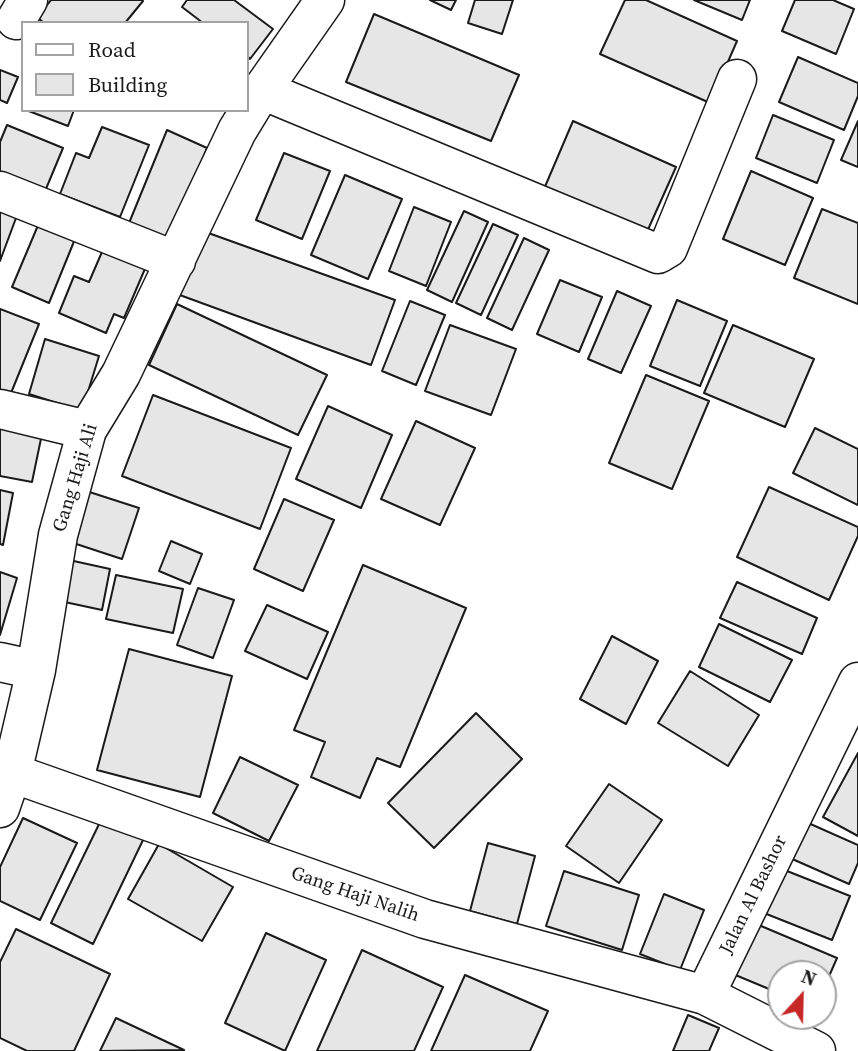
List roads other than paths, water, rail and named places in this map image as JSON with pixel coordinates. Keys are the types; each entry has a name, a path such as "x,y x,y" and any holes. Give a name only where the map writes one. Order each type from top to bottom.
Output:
{"street":[{"name":"Gang Haji Ali","path":"6,791 18,666 87,430 121,374 237,131 262,90 325,0"},
{"path":"262,90 658,254 668,248 737,79"},
{"path":"0,191 176,261"},
{"path":"0,409 87,430"},
{"name":"Jalan Al Bashor","path":"705,996 858,682"},
{"name":"Gang Haji Nalih","path":"6,791 425,919 705,996"},
{"path":"705,996 816,1051"}]}
